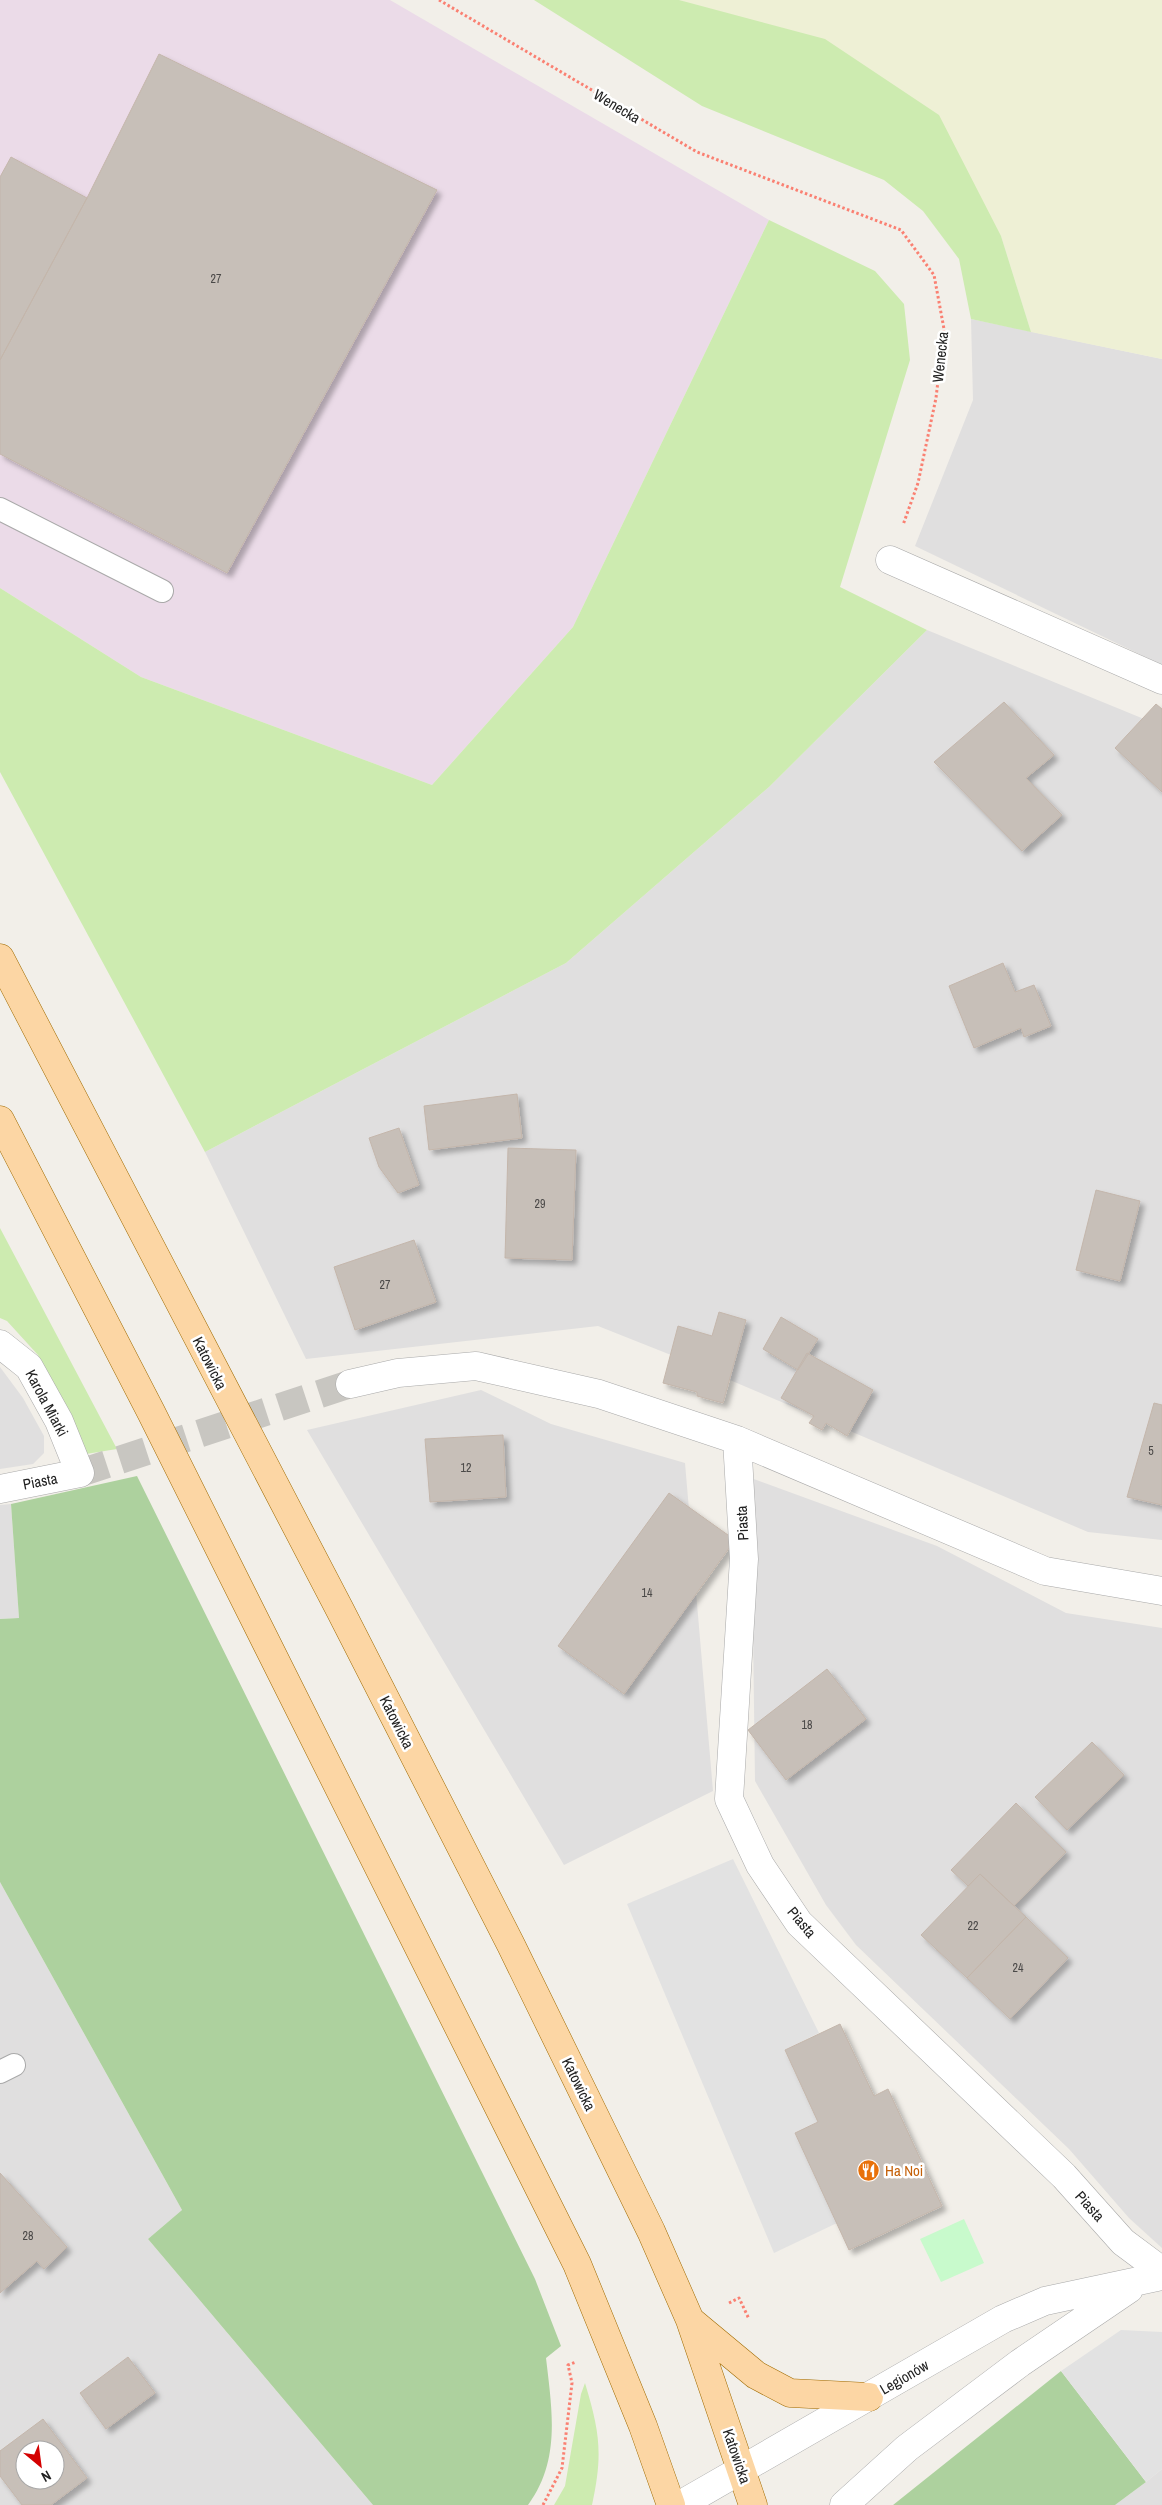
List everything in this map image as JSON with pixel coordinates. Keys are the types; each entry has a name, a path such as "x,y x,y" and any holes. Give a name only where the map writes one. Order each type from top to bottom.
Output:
{"main road":[{"name":"Katowicka","path":"0,958 336,1601 511,1945 651,2231 690,2320 753,2505"},
{"path":"0,1120 151,1412 577,2264 613,2350 671,2505"},
{"path":"690,2320 756,2375 790,2393 869,2397"}],"street":[{"path":"890,560 1162,680"},
{"name":"Karola Miarki","path":"0,1344 29,1367 59,1421 80,1473"},
{"path":"350,1384 398,1373 476,1366 600,1394 737,1440 1045,1570 1162,1591"},
{"name":"Piasta","path":"737,1440 744,1559 730,1799 760,1865 799,1923 1064,2176 1122,2242 1155,2276"},
{"name":"Piasta","path":"0,1489 80,1473"},
{"path":"844,2505 907,2448 1004,2374 1155,2276"},
{"name":"Legionów","path":"680,2505 1002,2319 1044,2301 1155,2276"}],"lane":[{"path":"0,509 162,591"}],"path":[{"name":"Wenecka","path":"439,0 697,152 901,230 934,275 944,329 936,398 918,483 890,560"},
{"path":"690,2320 739,2298 751,2322"},
{"path":"543,2505 562,2468 572,2383 568,2365 613,2350"}],"shaded area":[{"path":"0,0 390,0 769,220 573,627 432,785 141,677 0,588"},
{"path":"971,319 1162,359 1162,665 915,546 973,400"},
{"path":"927,630 1144,719 1162,739 1162,1540 1088,1532 671,1355 598,1326 306,1359 205,1152 566,963 769,787"},
{"path":"0,1367 23,1398 44,1436 44,1453 33,1464 0,1469"},
{"path":"481,1390 551,1424 685,1463 713,1791 564,1865 307,1430"},
{"path":"751,1478 937,1546 1066,1613 1162,1628 1162,2248 1129,2218 1069,2149 856,1945 826,1905 755,1781"},
{"path":"11,1504 19,1618 0,1619 0,1505"},
{"path":"733,1859 819,2033 785,2050 818,2122 795,2133 837,2223 774,2253 627,1904"},
{"path":"0,1882 182,2210 148,2239 373,2505 0,2505"},
{"path":"1121,2330 1162,2332 1162,2469 1146,2482 1061,2371"},
{"path":"1162,2469 1162,2505 1115,2505 1146,2482"}],"green space":[{"path":"534,0 679,0 825,39 939,115 1001,236 1031,332 971,319 959,259 923,211 884,180 702,106"},
{"path":"679,0 1162,0 1162,359 1031,332 1001,236 694,5"},
{"path":"769,220 875,271 904,304 910,360 840,587 927,630 769,787 566,963 205,1152 0,772 0,588 141,677 432,785 573,627"},
{"path":"0,1228 117,1449 86,1454 38,1355 7,1321 0,1318"},
{"path":"137,1476 535,2279 561,2346 546,2358 552,2415 550,2452 546,2470 528,2505 373,2505 148,2239 182,2210 0,1882 0,1619 19,1618 11,1504"},
{"path":"964,2219 984,2263 941,2282 920,2239"},
{"path":"1061,2371 1146,2482 1115,2505 893,2505"},
{"path":"585,2383 597,2430 599,2457 592,2505 554,2505 565,2486 581,2394"}],"building":[{"path":"159,54 437,190 227,573 0,454 0,360 87,198"},
{"path":"11,157 87,198 0,360 0,177"},
{"path":"1004,702 1054,755 1026,778 1062,815 1022,851 934,762"},
{"path":"1156,704 1162,709 1162,792 1115,748"},
{"path":"1003,963 1015,992 1034,985 1051,1026 1024,1037 1021,1028 974,1048 949,986"},
{"path":"517,1094 522,1138 429,1150 424,1106"},
{"path":"399,1128 419,1185 398,1193 379,1167 369,1138"},
{"path":"508,1148 576,1150 572,1260 505,1258"},
{"path":"1096,1190 1140,1201 1120,1281 1076,1270"},
{"path":"414,1240 436,1302 355,1330 334,1267"},
{"path":"719,1312 746,1320 723,1403 697,1396 697,1392 663,1383 678,1326 712,1336"},
{"path":"781,1317 818,1339 798,1370 763,1349"},
{"path":"807,1353 873,1390 847,1436 826,1423 822,1430 809,1423 814,1416 781,1398"},
{"path":"1154,1403 1162,1405 1162,1505 1127,1497"},
{"path":"503,1435 506,1497 430,1502 425,1439"},
{"path":"669,1493 735,1540 624,1694 558,1646"},
{"path":"827,1669 866,1719 786,1780 748,1730"},
{"path":"1092,1742 1124,1775 1067,1830 1035,1797"},
{"path":"1016,1803 1066,1852 1014,1906 980,1874 968,1886 951,1870"},
{"path":"980,1874 1026,1917 967,1978 921,1935"},
{"path":"1026,1917 1068,1958 1010,2019 967,1978"},
{"name":"Ha Noi","path":"840,2024 874,2096 888,2089 942,2206 849,2250 795,2133 818,2122 785,2050"},
{"path":"0,2173 67,2247 44,2269 37,2261 0,2293"},
{"path":"128,2357 155,2393 106,2429 80,2393"},
{"path":"43,2419 59,2440 15,2440 15,2490 65,2490 65,2448 87,2478 51,2505 22,2505 0,2476 0,2451"}],"tunnel":[{"path":"80,1473 350,1384"}],"place":[{"name":"Ha Noi","path":"869,2170"}]}
